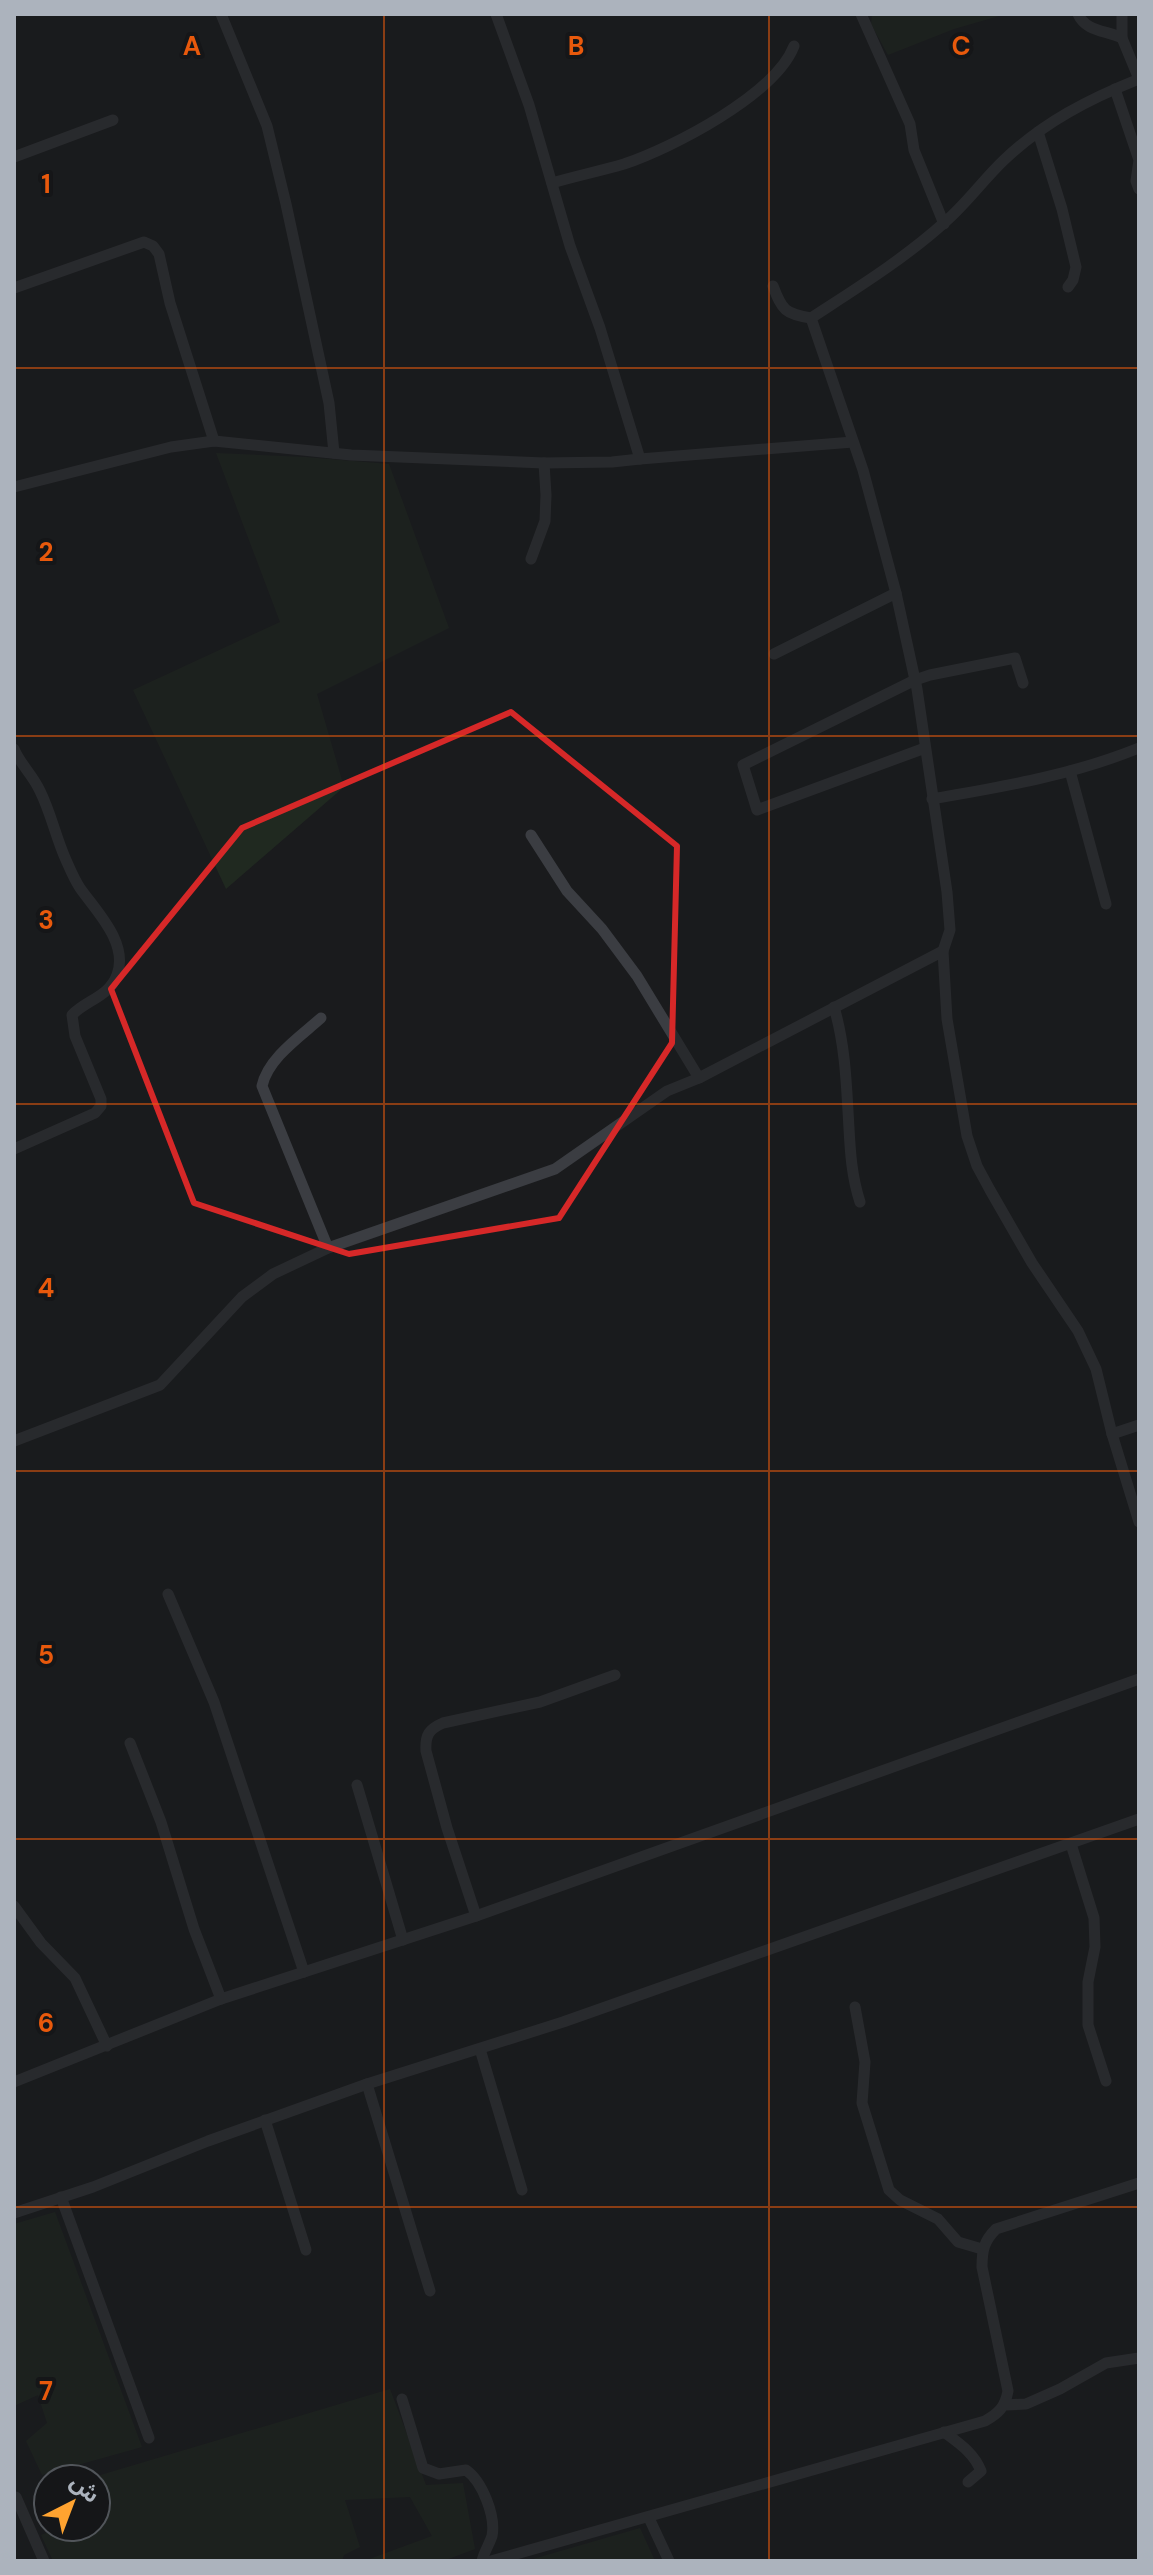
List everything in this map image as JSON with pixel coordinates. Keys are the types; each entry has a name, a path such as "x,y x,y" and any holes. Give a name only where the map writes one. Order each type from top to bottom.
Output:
{"street":[{"path":"221,14 270,139 329,403 334,453"},
{"path":"496,14 529,105 570,246 600,328 640,459"},
{"path":"861,14 910,124 914,150 944,224"},
{"path":"1078,14 1084,25 1091,29 1122,38"},
{"path":"773,286 786,311 811,318 895,262 944,224 1002,161 1038,132 1090,99 1139,79 1122,38 1122,14"},
{"path":"552,183 625,163 670,145 717,119 778,71 794,46"},
{"path":"1115,89 1139,160 1136,181 1139,189"},
{"path":"14,157 113,120"},
{"path":"1038,132 1076,267 1068,287"},
{"path":"14,288 144,242 153,246 159,254 170,303 214,441"},
{"path":"811,318 863,470 896,593 915,680 950,930 943,951 947,1019 967,1136 977,1166 1032,1263 1078,1331 1096,1369 1139,1522"},
{"path":"14,487 171,447 214,441 334,453 544,463 612,462 853,442"},
{"path":"531,559 545,521 544,463"},
{"path":"774,654 896,593"},
{"path":"925,748 757,810 743,765 930,675 1015,658 1023,683"},
{"path":"932,799 1037,781 1104,762 1139,748"},
{"path":"14,749 40,789 64,857 78,885 112,933 119,953 117,976 110,987 72,1015 75,1036 101,1099 101,1106 95,1113 14,1149"},
{"path":"1070,771 1106,904"},
{"path":"531,835 567,891 602,929 637,976 699,1078"},
{"path":"14,1441 160,1385 242,1297 273,1274 328,1248 555,1169 667,1091 699,1078 943,951"},
{"path":"834,1007 845,1061 853,1181 860,1202"},
{"path":"321,1018 274,1061 264,1075 262,1086 328,1248"},
{"path":"1112,1434 1139,1425"},
{"path":"168,1594 214,1702 304,1972"},
{"path":"476,1916 447,1828 425,1738 432,1728 443,1723 540,1702 615,1675"},
{"path":"14,2082 221,1999 476,1916 1139,1679"},
{"path":"130,1743 161,1822 194,1929 221,1999"},
{"path":"357,1785 403,1940"},
{"path":"14,2213 367,2084 480,2049 1139,1819"},
{"path":"1071,1844 1094,1918 1095,1947 1088,1982 1088,2025 1106,2081"},
{"path":"14,1906 41,1943 75,1978 107,2046"},
{"path":"855,2007 865,2062 862,2103 889,2190 900,2200 938,2219 958,2242 982,2249"},
{"path":"480,2049 522,2190"},
{"path":"367,2084 430,2291"},
{"path":"265,2120 306,2250"},
{"path":"491,2561 985,2421 997,2414 1005,2405 1008,2391 982,2267 982,2249 987,2238 996,2229 1139,2183"},
{"path":"61,2197 149,2438"},
{"path":"1005,2405 1026,2404 1106,2363 1139,2358"},
{"path":"402,2399 423,2468 439,2474 466,2470 479,2484 492,2523 492,2536 482,2561"},
{"path":"944,2432 977,2461 981,2471 968,2482"},
{"path":"16,2497 44,2561"},
{"path":"649,2518 669,2561"}],"highlighted area":[{"path":"511,712 677,846 672,1043 559,1218 349,1254 194,1203 111,989 242,828"}],"shaded area":[{"path":"872,14 1006,14 954,29 888,55 871,24"},
{"path":"216,453 389,464 449,628 317,694 344,787 226,889 133,690 280,622"},
{"path":"55,2212 142,2447 85,2463 36,2463 26,2441 47,2423 38,2395 14,2406 14,2224"},
{"path":"390,2389 426,2485 463,2483 475,2549 443,2561 364,2561 432,2536 410,2497 345,2500 360,2547 344,2555 342,2561 53,2561 45,2543 112,2543 112,2472"},
{"path":"640,2528 655,2561 526,2561"}]}
